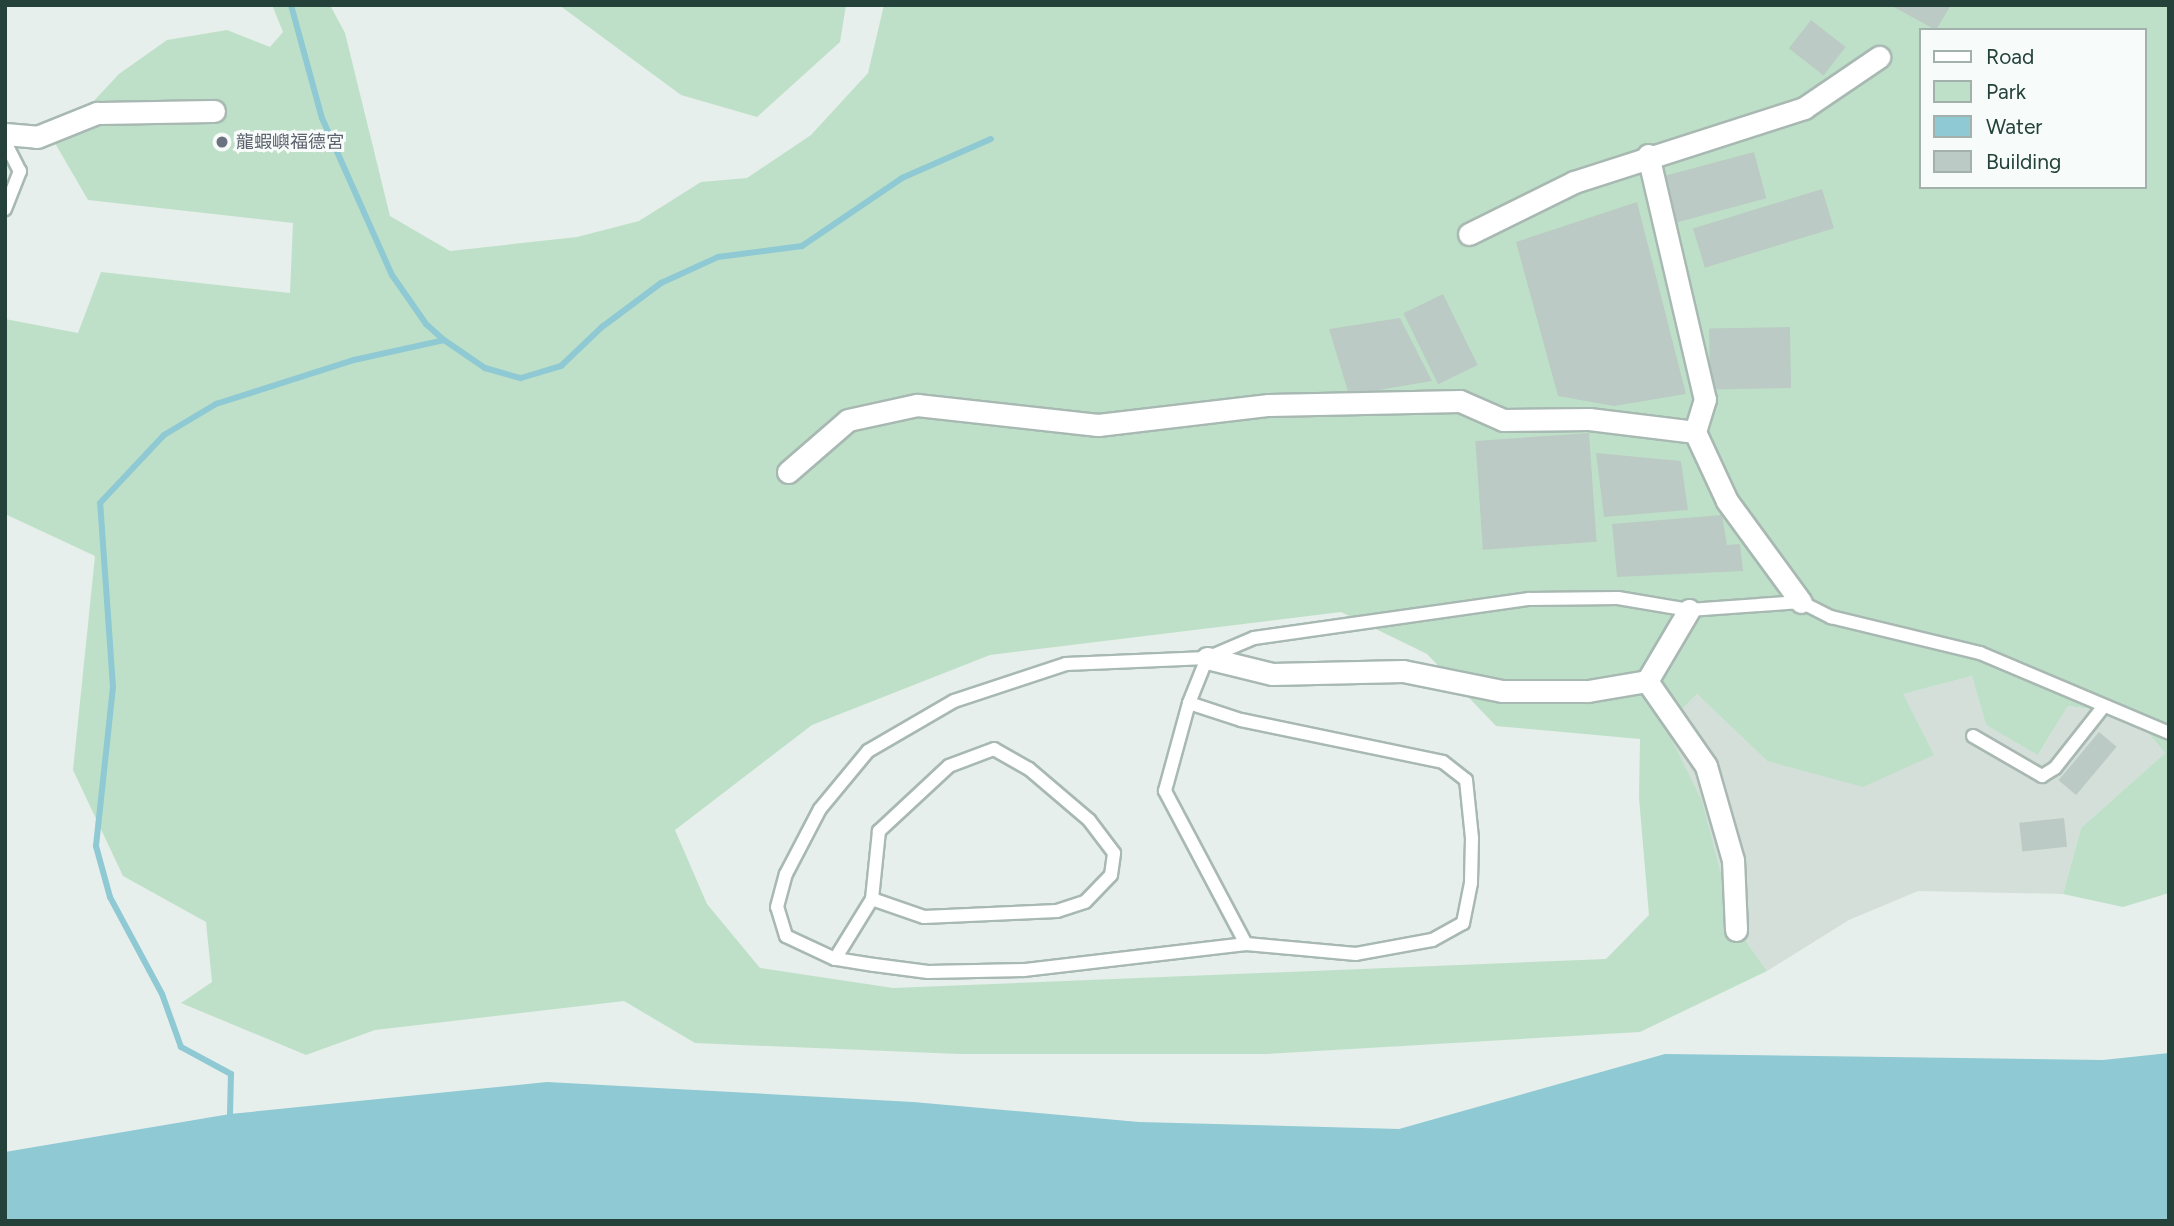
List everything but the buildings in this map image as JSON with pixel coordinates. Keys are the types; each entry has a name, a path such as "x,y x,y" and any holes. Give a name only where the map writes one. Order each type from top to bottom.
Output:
{"street":[{"path":"1469,234 1574,182 1648,155 1804,108 1880,57"},
{"path":"5,134 37,137 97,113 214,111"},
{"path":"1648,155 1705,399 1695,432 1727,500 1801,602"},
{"path":"788,472 848,420 917,405 1098,425 1295,403 1460,401 1503,420 1589,419 1695,432"},
{"path":"1208,658 1272,674 1403,671 1502,691 1588,691 1647,681 1689,610"},
{"path":"1647,681 1706,766 1733,860 1736,930"}],"lane":[{"path":"5,142 20,171 5,209"},
{"path":"1189,703 1241,720 1443,762 1466,780 1472,850 1463,923 1432,940 1356,954 1246,944 1024,970 928,972 835,959 786,936 777,907 786,874 820,809 868,751 954,701 1066,664 1208,658 1255,638 1529,598 1618,598 1689,610 1801,602 1831,617 1980,653 2169,733"},
{"path":"1208,658 1189,703 1165,791 1246,944"},
{"path":"1973,736 2042,776 2055,768 2104,706"},
{"path":"835,959 872,899 879,831 949,766 994,749 1029,769 1089,820 1114,853 1111,875 1084,902 1057,911 924,917 872,899"}],"shaded area":[{"path":"1972,676 1986,725 2039,754 2068,706 2133,715 2165,753 2081,828 2063,894 1918,891 1849,920 1767,971 1734,924 1664,726 1697,694 1767,761 1902,694"}],"green space":[{"path":"272,5 330,5 345,33 390,216 450,251 577,237 639,221 701,182 747,178 811,135 868,73 884,5 2169,5 2169,893 2123,907 2063,894 2081,828 2165,753 2133,715 2068,706 2038,755 1986,725 1972,676 1903,694 1934,755 1863,787 1767,761 1697,694 1665,726 1702,801 1734,924 1767,971 1640,1032 1267,1054 959,1054 695,1043 624,1001 375,1030 306,1055 181,1003 212,982 206,922 123,876 73,770 95,556 5,514 5,319 78,333 101,272 290,293 293,223 88,200 48,131 90,105 119,74 167,40 227,30 270,47 283,32","holes":["1341,612 1427,654 1496,726 1640,739 1639,798 1649,915 1606,959 893,988 760,968 707,904 675,830 812,725 990,655"]},
{"path":"559,5 846,5 840,42 757,117 681,95"}],"water":[{"path":"2169,1053 2169,1221 5,1221 5,1152 230,1114 547,1082 913,1102 1139,1122 1399,1129 1665,1054 2103,1060"}],"waterway":[{"path":"291,5 322,118 392,275 426,324 444,340"},
{"path":"230,1114 231,1074 181,1047 162,994 110,897 96,846 113,687 100,503 164,435 216,404 354,360 444,340 485,368 521,378 561,366 602,327 661,283 718,257 802,246 902,178 991,139"}],"place":[{"name":"龍蝦嶼福德宮","path":"222,142"}]}
